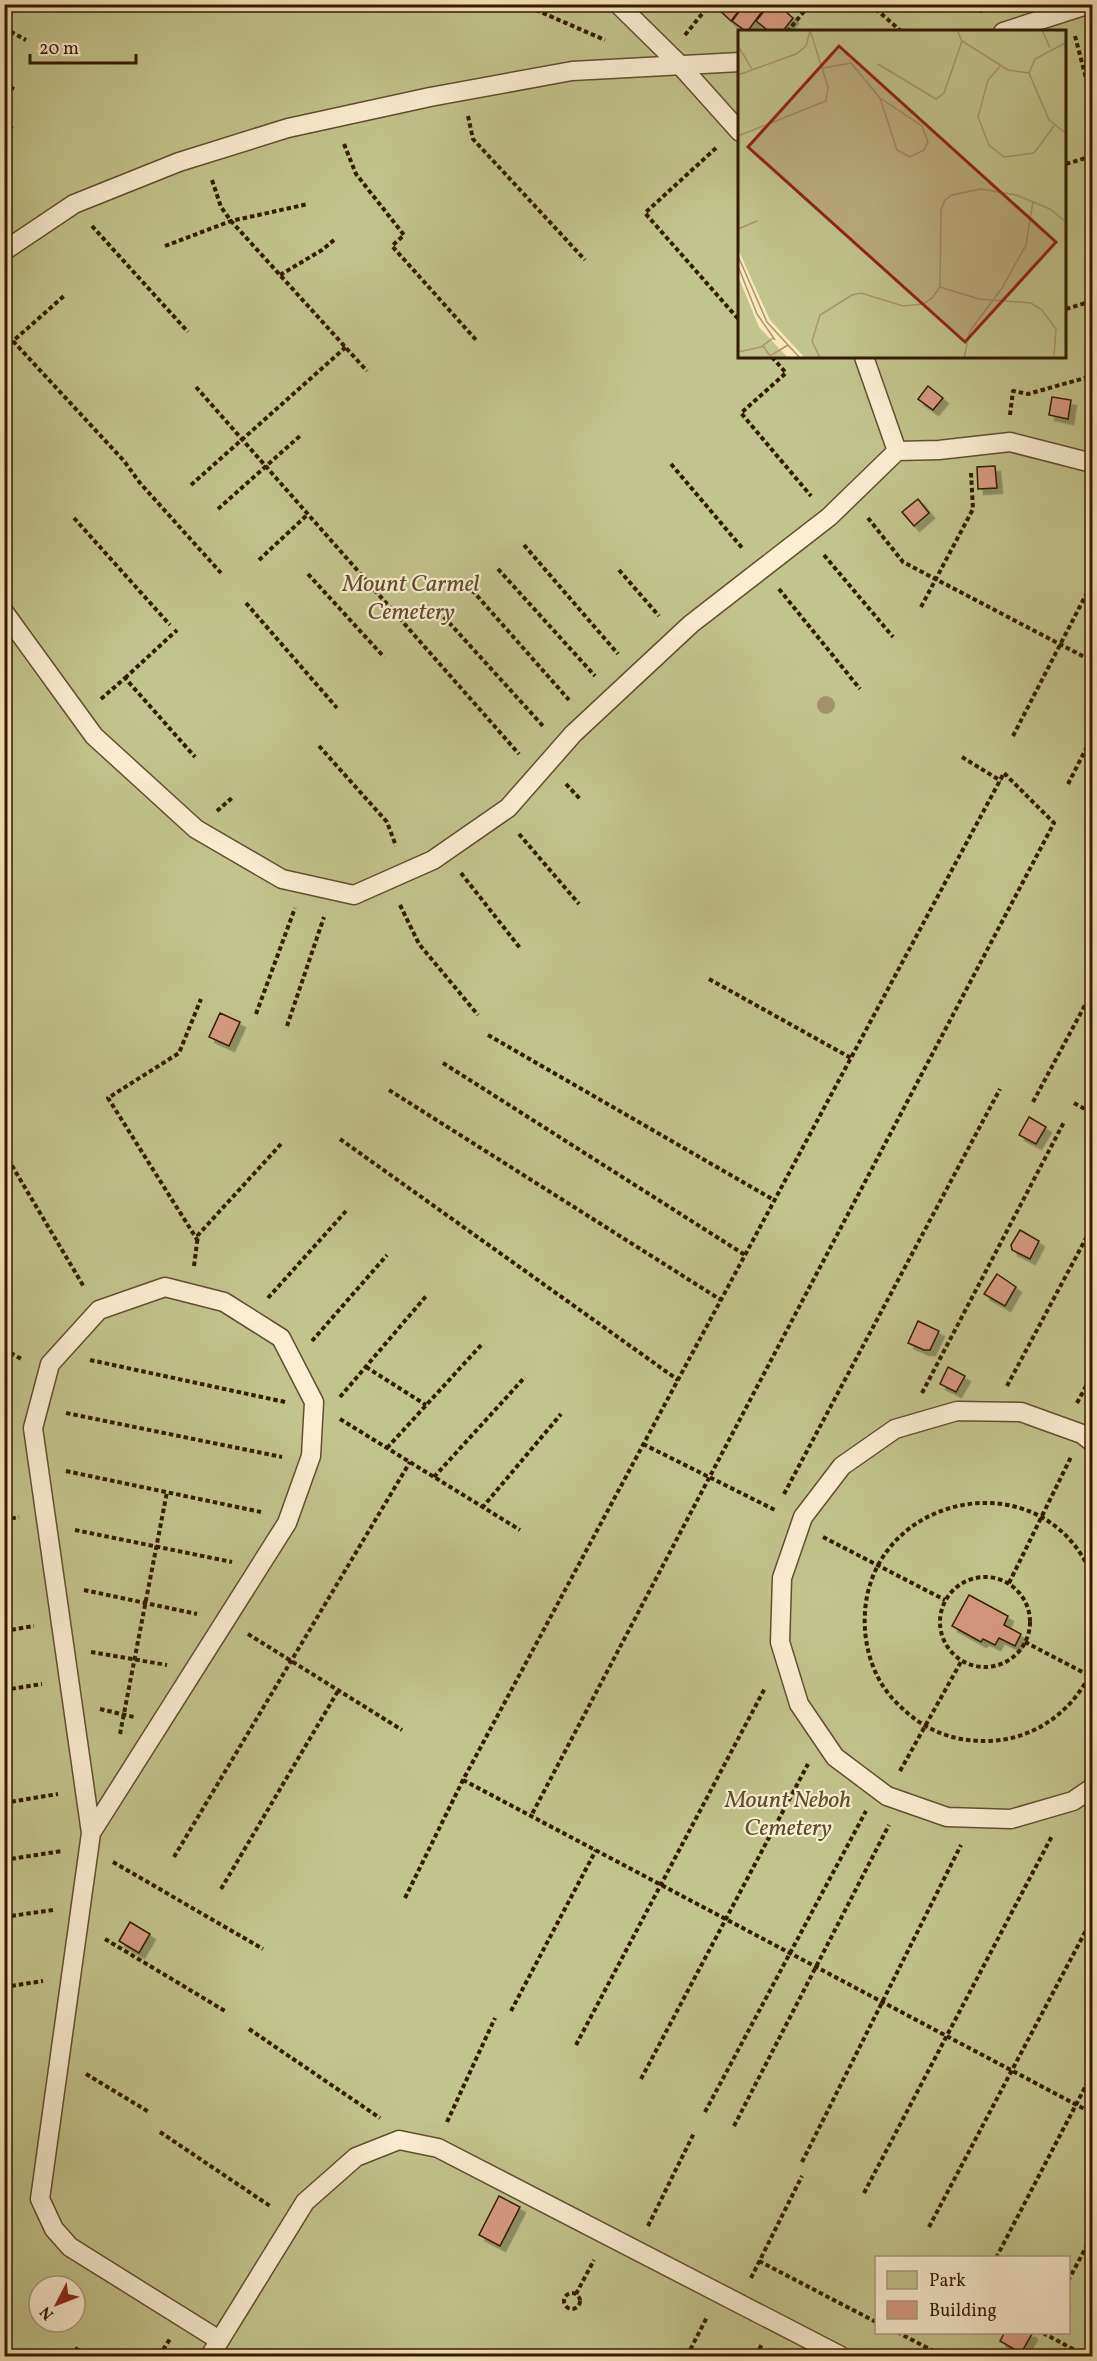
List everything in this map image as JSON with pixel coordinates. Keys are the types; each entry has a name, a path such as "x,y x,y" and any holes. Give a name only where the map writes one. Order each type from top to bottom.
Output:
{"lane":[{"path":"618,4 675,59 738,131"},
{"path":"1009,30 1090,4"},
{"path":"4,250 74,204 204,154 288,128 463,91 572,71 675,59 738,62"},
{"path":"864,358 897,451"},
{"path":"4,612 94,736 196,829 282,879 354,895 433,860 502,813 561,747 636,675 678,637 761,569 829,517 897,451 970,447 1010,442 1092,463"},
{"path":"90,1840 289,1517 311,1456 318,1407 281,1338 224,1302 165,1287 99,1310 50,1364 33,1428 57,1585 90,1840 40,2199 54,2229 70,2247 219,2340"},
{"path":"1087,1438 1021,1412 957,1411 894,1429 842,1466 802,1517 782,1578 780,1642 799,1704 835,1756 886,1796 947,1817 1011,1819 1073,1801 1092,1788"},
{"path":"210,2356 305,2202 356,2157 399,2140 435,2147 841,2356"}],"path":[{"path":"522,4 608,41"},
{"path":"675,59 710,4"},
{"path":"789,30 810,4"},
{"path":"870,4 900,30"},
{"path":"4,28 26,40"},
{"path":"1073,30 1092,101"},
{"path":"4,85 14,89"},
{"path":"463,91 473,139 585,260"},
{"path":"334,118 356,174 404,235 392,246 477,340"},
{"path":"4,135 13,125"},
{"path":"738,131 645,213 738,319"},
{"path":"204,154 221,207 231,221 367,371"},
{"path":"1067,163 1092,156"},
{"path":"84,200 92,228 188,332"},
{"path":"165,246 231,221 308,204"},
{"path":"280,275 322,250 334,240"},
{"path":"4,349 64,296"},
{"path":"1067,308 1092,301"},
{"path":"14,341 124,461 140,483 220,573"},
{"path":"191,485 346,347"},
{"path":"773,358 786,373 741,413 829,517"},
{"path":"1009,419 1013,391 1028,394 1092,376"},
{"path":"196,387 537,775"},
{"path":"218,509 301,435"},
{"path":"921,607 973,509 970,447"},
{"path":"671,464 860,689"},
{"path":"850,496 903,562 1092,661"},
{"path":"259,560 308,515"},
{"path":"74,518 170,625"},
{"path":"807,534 893,637"},
{"path":"524,545 636,675"},
{"path":"498,568 613,697"},
{"path":"619,570 678,637"},
{"path":"308,574 384,657"},
{"path":"1013,736 1092,583"},
{"path":"472,590 587,721"},
{"path":"246,603 337,708"},
{"path":"444,617 561,747"},
{"path":"80,717 177,630"},
{"path":"125,678 195,757"},
{"path":"1068,784 1092,737"},
{"path":"319,746 387,822 405,873"},
{"path":"962,757 1001,781"},
{"path":"405,1898 463,1780 1005,773 1054,824 531,1816"},
{"path":"502,813 579,904"},
{"path":"444,852 520,948"},
{"path":"256,1014 303,884"},
{"path":"287,1026 333,891"},
{"path":"403,911 419,944 478,1015"},
{"path":"709,979 851,1058"},
{"path":"1033,1102 1092,992"},
{"path":"198,1241 108,1098 179,1053 201,999"},
{"path":"488,1035 774,1200"},
{"path":"443,1063 745,1254"},
{"path":"775,1510 1000,1089"},
{"path":"389,1090 721,1300"},
{"path":"1074,1103 1092,1113"},
{"path":"917,1401 1064,1122"},
{"path":"340,1139 678,1380"},
{"path":"191,1294 198,1235 281,1144"},
{"path":"8,1159 99,1310"},
{"path":"249,1318 346,1212"},
{"path":"1004,1392 1092,1227"},
{"path":"293,1362 387,1255"},
{"path":"318,1407 365,1367 427,1296"},
{"path":"387,1448 483,1343"},
{"path":"60,1353 318,1407 520,1530"},
{"path":"365,1367 426,1405"},
{"path":"1073,1410 1092,1375"},
{"path":"434,1477 525,1377"},
{"path":"38,1408 309,1463"},
{"path":"483,1508 561,1414"},
{"path":"1009,1583 1041,1517 1087,1438"},
{"path":"643,1444 780,1513"},
{"path":"174,1857 410,1462"},
{"path":"39,1465 289,1517"},
{"path":"119,1737 167,1492"},
{"path":"1092,1575 1087,1562 1066,1535 1041,1517 1014,1506 988,1502 962,1503 936,1512 912,1525 893,1543 878,1565 868,1590 864,1616 866,1643 873,1669 886,1692 909,1716 938,1733 970,1741 1003,1740 1035,1730 1063,1713 1084,1688 1092,1670"},
{"path":"48,1525 259,1567"},
{"path":"800,1525 945,1600"},
{"path":"980,1576 995,1577 1009,1583 1020,1593 1027,1605 1030,1619 1025,1642 1012,1658 998,1665 983,1667 968,1664 955,1656 945,1644 940,1630 940,1615 945,1600 954,1588 966,1580 980,1576"},
{"path":"57,1585 226,1620 402,1730"},
{"path":"1025,1642 1091,1676"},
{"path":"65,1647 194,1670"},
{"path":"886,1796 962,1660"},
{"path":"4,1690 70,1681"},
{"path":"576,2045 767,1683 772,1694"},
{"path":"221,1889 338,1690"},
{"path":"73,1703 161,1723"},
{"path":"641,2079 810,1761 818,1770"},
{"path":"463,1780 1092,2113"},
{"path":"4,1803 85,1789"},
{"path":"857,1805 874,1815"},
{"path":"705,2112 866,1811"},
{"path":"882,1820 897,1829"},
{"path":"734,2126 889,1825"},
{"path":"864,2193 1054,1832 1046,1835"},
{"path":"4,1860 90,1840 263,1949"},
{"path":"951,1843 973,1845"},
{"path":"802,2162 962,1845"},
{"path":"512,2011 596,1850"},
{"path":"4,1917 80,1914 225,2011"},
{"path":"928,2227 1092,1919"},
{"path":"4,1987 70,1976"},
{"path":"435,2147 495,2018"},
{"path":"249,2029 382,2119"},
{"path":"59,2058 149,2112"},
{"path":"997,2256 1092,2074"},
{"path":"160,2132 293,2222"},
{"path":"645,2232 694,2133"},
{"path":"738,2303 802,2176"},
{"path":"576,2294 608,2235"},
{"path":"1070,2277 1092,2236"},
{"path":"759,2261 875,2321"},
{"path":"570,2293 576,2294 580,2297 580,2304 574,2309 569,2308 564,2302 566,2296 570,2293"},
{"path":"687,2356 712,2307"},
{"path":"901,2334 944,2356"},
{"path":"1044,2334 1086,2356"},
{"path":"75,2348 88,2356"}],"green space":[{"name":"Mount Carmel Cemetery","path":"5,5 1092,5 1092,2356 5,2356"}],"building":[{"path":"713,4 744,4 731,21"},
{"path":"745,4 764,4 766,6 748,30 744,30 732,21"},
{"path":"770,4 777,4 793,18 784,30 767,30 756,21"},
{"path":"928,386 943,398 933,410 918,399"},
{"path":"1052,397 1071,400 1068,419 1049,415"},
{"path":"995,466 997,488 978,489 977,467"},
{"path":"918,499 929,513 914,526 902,512"},
{"path":"220,1013 240,1022 229,1046 209,1037"},
{"path":"1029,1117 1046,1127 1036,1144 1019,1135"},
{"path":"1020,1230 1039,1241 1030,1259 1012,1250 1011,1245"},
{"path":"997,1274 1016,1287 1005,1306 984,1294"},
{"path":"918,1321 939,1331 930,1350 924,1350 908,1343"},
{"path":"948,1367 965,1376 956,1392 940,1384"},
{"path":"969,1595 1008,1616 1004,1625 1021,1634 1015,1646 999,1638 995,1645 983,1639 981,1642 952,1626"},
{"path":"130,1922 150,1934 139,1953 119,1941"},
{"path":"499,2196 520,2207 500,2246 479,2235"},
{"path":"1004,2334 1032,2334 1021,2353 1000,2341"}],"park label":[{"name":"Mount Neboh Cemetery","path":"788,1813"}]}
